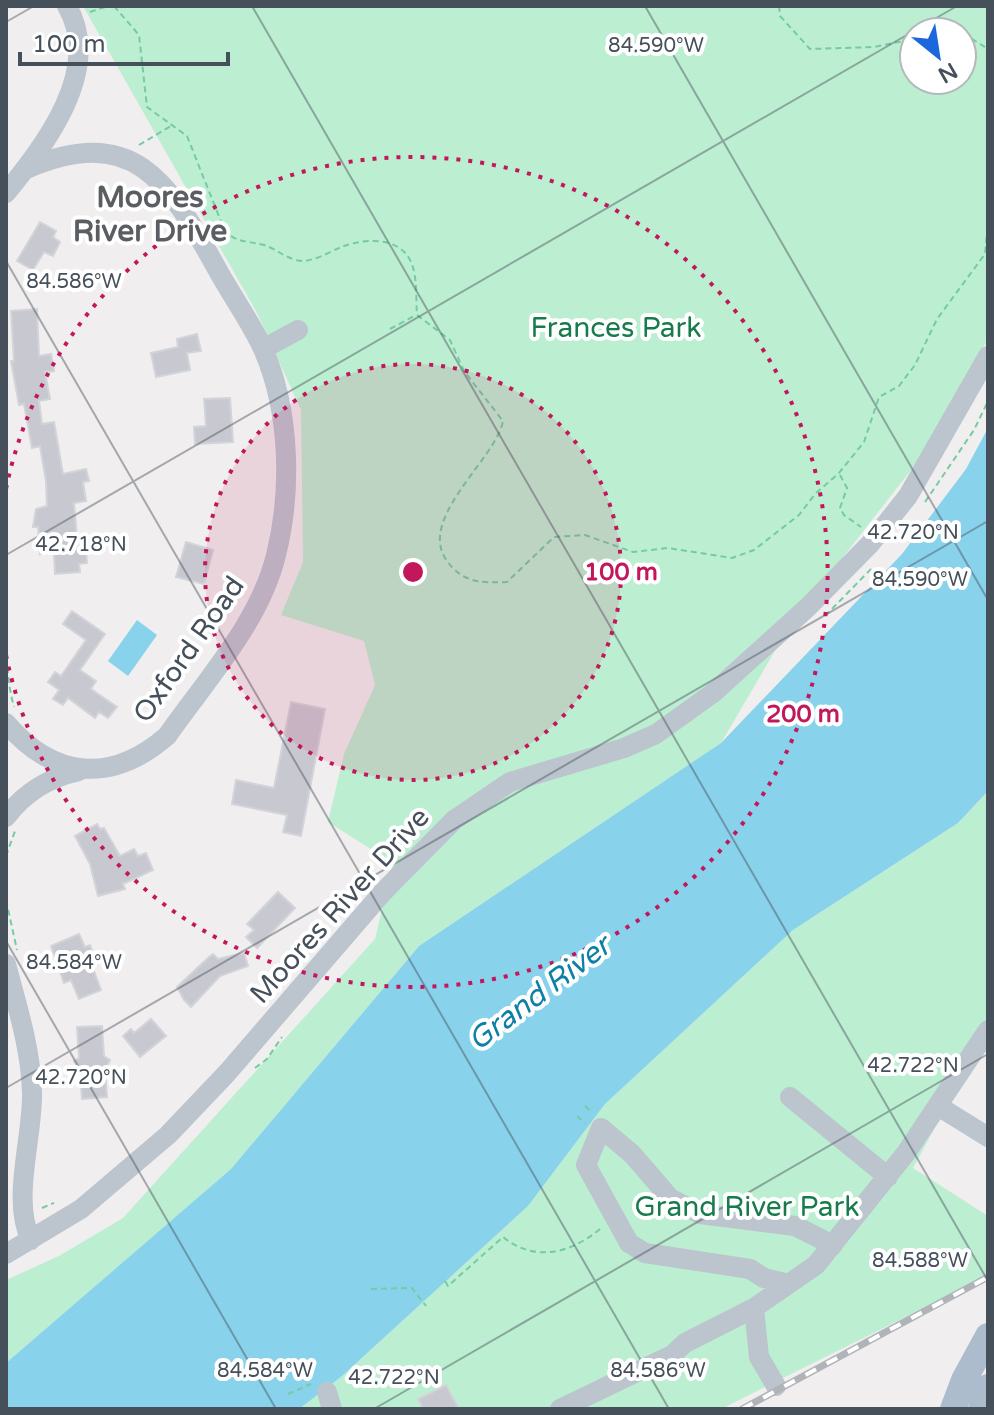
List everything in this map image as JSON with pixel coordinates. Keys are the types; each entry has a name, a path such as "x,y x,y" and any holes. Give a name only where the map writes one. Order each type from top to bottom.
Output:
{"main road":[{"path":"953,1409 964,1380 988,1336"},
{"path":"981,1409 988,1387"}],"street":[{"path":"6,193 44,146 72,89 77,54 71,12"},
{"path":"24,170 50,159 76,155 100,153 122,158"},
{"name":"Oxford Road","path":"13,819 26,795 53,777 133,760 167,736 256,608 276,555 285,465 275,380 263,349 171,192 155,176 122,158"},
{"path":"263,349 298,330"},
{"name":"Moores River Drive","path":"6,1254 81,1209 168,1135 227,1073 383,892 454,820 510,782 624,748 678,720 808,607 870,544 908,496 988,356"},
{"name":"Oxford Road","path":"10,715 47,759 68,768 87,769"},
{"path":"6,964 24,1032 32,1090 22,1207 25,1228 31,1240"},
{"path":"560,1409 672,1355 697,1336 754,1308 816,1265 888,1177 988,1030"},
{"path":"790,1097 888,1177"},
{"path":"938,1106 988,1137"},
{"path":"789,1284 764,1278 750,1269 645,1253 629,1243 586,1165 598,1126 632,1154 670,1198 700,1214 795,1226 833,1245"},
{"path":"754,1308 759,1357 776,1386"}],"path":[{"path":"71,12 108,6"},
{"path":"114,6 139,35 147,107 187,136 222,224 230,236 242,242 263,245 298,261 366,238 385,242 408,257 414,271 417,315 450,340 464,371 503,421 488,455 468,474 457,491 447,514 440,545 444,557 457,574 475,583 507,582 554,537 585,535 633,552 668,548 732,558 754,550 780,532 839,473 864,442 879,397 899,386 915,365 937,319 985,254 988,220"},
{"path":"779,6 780,16 810,49 874,47 898,42"},
{"path":"122,158 172,125"},
{"path":"390,329 417,315"},
{"path":"923,505 974,430 988,401"},
{"path":"839,473 847,488 840,508 862,528 870,544"},
{"path":"6,537 9,579 6,685 10,715"},
{"path":"816,624 874,566"},
{"path":"6,856 13,819"},
{"path":"247,1075 267,1059 282,1036"},
{"path":"445,1281 448,1286 503,1237 515,1247 566,1251 579,1247 614,1219"},
{"path":"371,1289 412,1288 426,1306"},
{"path":"288,1394 316,1381 330,1400"}],"green space":[{"name":"Frances Park","path":"83,6 988,6 988,339 918,461 829,575 809,593 721,743 419,946 231,1169 6,1363 6,1280 59,1256 123,1218 375,939 393,863 328,822 344,754 375,685 364,641 281,615 303,562 301,410 256,311"},
{"name":"Grand River Park","path":"988,791 988,1030 913,1168 988,1216 988,1276 721,1409 299,1409 341,1377 528,1206 605,1104 793,930 958,823"}],"water":[{"name":"Grand River","path":"988,428 988,791 958,823 793,930 605,1104 528,1206 341,1377 299,1409 6,1409 6,1363 231,1169 419,946 721,743 902,554 966,469"},
{"path":"137,620 157,635 128,676 108,661"}],"building":[{"path":"40,222 56,231 53,237 60,242 53,256 44,252 33,270 17,261"},
{"path":"37,309 39,356 51,354 54,371 45,372 50,399 39,401 42,424 54,422 63,474 86,469 89,481 83,482 86,501 74,503 78,550 86,550 87,563 79,564 80,572 55,574 54,552 40,554 38,527 33,527 36,509 47,506 46,481 40,446 32,448 24,404 19,405 11,361 14,361 11,311"},
{"path":"197,334 201,351 187,353 190,370 156,377 151,353 178,347 177,339"},
{"path":"230,398 233,442 195,444 194,427 206,426 204,399"},
{"path":"186,542 213,550 204,584 176,577"},
{"path":"72,611 105,634 80,670 96,681 91,689 117,707 108,718 99,712 95,718 68,698 63,705 53,699 59,690 48,682 55,672 61,676 86,640 63,624"},
{"path":"291,702 325,709 301,836 283,832 287,815 232,804 236,780 274,788"},
{"path":"97,824 100,829 104,828 120,856 134,849 138,856 146,853 153,870 123,884 125,889 98,896 90,864 75,836"},
{"path":"278,892 295,908 257,948 246,937 254,930 247,924"},
{"path":"79,934 85,947 90,945 97,965 92,966 101,990 79,999 71,980 64,983 51,946"},
{"path":"244,953 248,966 220,976 191,1007 184,1000 177,987 209,957 213,954 218,959"},
{"path":"151,1019 166,1036 140,1057 123,1036 131,1029 134,1033"},
{"path":"102,1026 104,1056 110,1060 105,1071 107,1097 82,1099 80,1071 74,1061 79,1058 77,1027"},
{"path":"446,1385 459,1409 423,1409 418,1399"}],"railway":[{"path":"742,1409 988,1277"}],"district":[{"name":"Moores River Drive","path":"150,214"}]}
